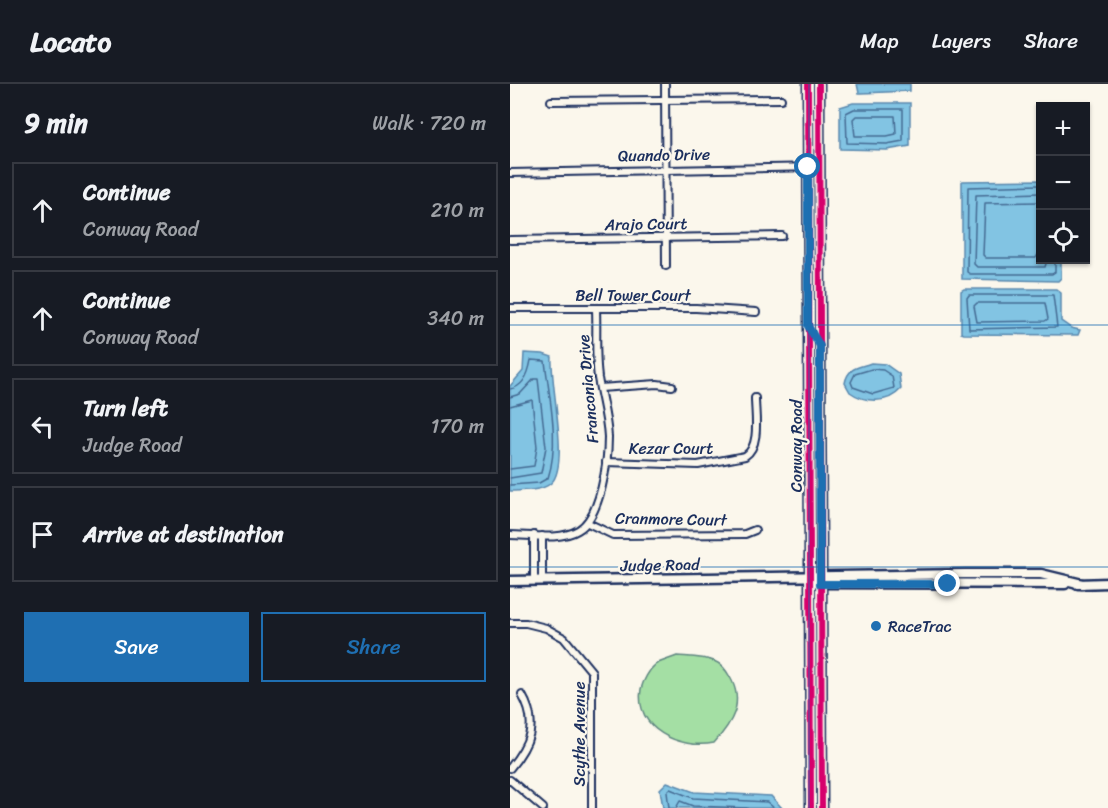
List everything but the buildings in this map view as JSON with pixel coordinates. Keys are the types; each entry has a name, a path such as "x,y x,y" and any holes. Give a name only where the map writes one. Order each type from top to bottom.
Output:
{"main road":[{"name":"Conway Road","path":"808,84 811,808"},
{"name":"Conway Road","path":"819,84 822,808"},
{"path":"808,326 820,346"},
{"name":"Judge Road","path":"510,581 810,578 820,574 1041,574 1082,584"},
{"path":"810,578 820,584"},
{"name":"Judge Road","path":"820,584 1108,583"},
{"path":"810,707 815,720 822,728"}],"street":[{"path":"665,84 666,266"},
{"path":"551,101 781,99"},
{"name":"Quando Drive","path":"510,173 665,168 819,167"},
{"name":"Arajo Court","path":"510,240 782,236"},
{"name":"Bell Tower Court","path":"510,308 696,308 756,312"},
{"name":"Franconia Drive","path":"588,523 598,499 606,462 608,435 600,388 596,309"},
{"path":"600,388 657,384 672,386"},
{"name":"Kezar Court","path":"606,462 698,465 745,456 751,452 754,444 755,398"},
{"path":"510,535 561,536 576,532 588,523"},
{"name":"Cranmore Court","path":"588,523 613,534 746,534 755,530"},
{"path":"534,535 538,581"},
{"path":"538,581 542,536"},
{"path":"534,555 542,554"},
{"name":"Scythe Avenue","path":"510,623 526,623 546,628 564,638 592,672 592,808"},
{"path":"510,768 529,740 530,708 522,695"},
{"path":"510,780 543,808"}],"green space":[{"path":"677,656 717,662 730,677 734,686 736,704 734,712 726,728 714,743 687,743 674,740 652,726 645,715 641,703 641,689 646,676 657,664"}],"water":[{"path":"857,84 910,84 910,91 859,93"},
{"path":"853,103 910,103 910,146 887,150 840,149 840,107"},
{"path":"1036,180 1036,264 1061,264 1061,278 1058,281 962,279 962,181"},
{"path":"964,289 1056,289 1061,293 1061,321 1071,328 1080,330 1078,335 961,333 961,291"},
{"path":"524,353 552,357 559,460 556,474 547,486 532,490 510,491 510,386 523,371"},
{"path":"871,363 885,364 899,374 901,389 896,394 883,399 869,400 850,392 845,383 848,374 854,369"},
{"path":"667,782 694,792 771,796 782,808 663,808 660,789"}],"cycle path":[{"path":"808,84 811,808"},
{"path":"819,84 822,808"}],"place":[{"name":"RaceTrac","path":"876,626"}],"route":[{"path":"808,167 808,326 813,338 820,346 820,584 948,584"}]}
